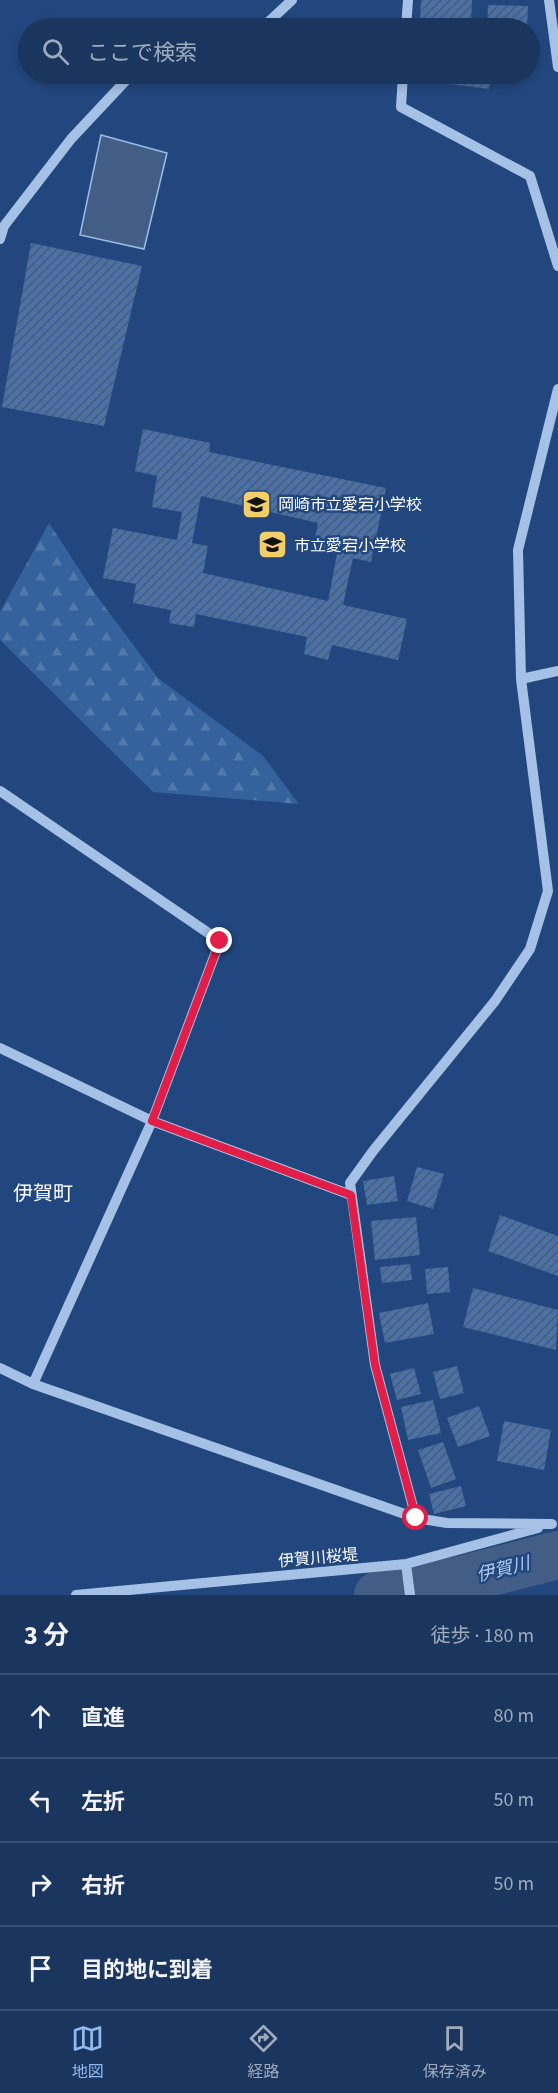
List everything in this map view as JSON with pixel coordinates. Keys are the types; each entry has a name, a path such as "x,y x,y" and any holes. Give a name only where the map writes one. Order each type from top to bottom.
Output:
{"street":[{"path":"273,18 292,0"},
{"path":"407,18 408,0"},
{"path":"549,0 558,67"},
{"path":"0,239 4,226 71,139 123,84"},
{"path":"402,84 401,107 530,176 558,266"},
{"path":"416,1518 375,1365 350,1183 373,1151 495,1001 530,949 548,891 520,679 518,550 558,389"},
{"path":"520,679 558,670"},
{"path":"0,791 220,941 152,1121 33,1384"},
{"path":"0,1048 152,1121 351,1195"},
{"path":"0,1368 33,1384 416,1518 447,1523 555,1523"},
{"name":"伊賀川桜堤","path":"76,1595 406,1564 555,1523"},
{"path":"406,1564 410,1595"}],"green space":[{"path":"49,523 96,595 158,678 263,756 299,804 153,792 0,640 0,612"}],"shaded area":[{"path":"101,135 167,153 144,249 80,235"}],"building":[{"path":"421,0 472,0 471,18 420,18"},
{"path":"488,5 528,6 527,18 487,18"},
{"path":"449,84 490,84 489,89"},
{"path":"31,243 142,266 104,426 2,407"},
{"path":"143,429 210,443 209,452 386,488 371,562 353,558 343,605 407,619 398,660 332,645 328,660 304,654 307,637 196,614 194,627 169,623 171,610 133,603 136,584 103,578 113,528 177,540 182,512 152,507 157,476 135,471","holes":["201,496 318,523 313,549 337,554 328,601 203,573 208,546 192,543"]},
{"path":"417,1167 444,1174 433,1209 407,1201"},
{"path":"394,1176 398,1201 367,1205 363,1181"},
{"path":"500,1215 558,1236 558,1276 488,1251"},
{"path":"416,1217 420,1255 375,1260 371,1221"},
{"path":"410,1264 412,1280 382,1283 380,1267"},
{"path":"448,1267 450,1292 427,1294 425,1269"},
{"path":"473,1288 558,1310 556,1350 463,1327"},
{"path":"428,1303 434,1334 385,1343 379,1313"},
{"path":"457,1366 464,1393 440,1399 433,1372"},
{"path":"414,1368 421,1394 397,1400 390,1374"},
{"path":"433,1400 441,1433 408,1440 401,1407"},
{"path":"479,1406 490,1436 458,1447 447,1418"},
{"path":"504,1421 551,1430 544,1470 497,1461"},
{"path":"443,1442 456,1479 431,1488 418,1450"},
{"path":"461,1486 466,1506 434,1514 429,1494"}],"waterway":[{"name":"伊賀川","path":"378,1595 464,1579 558,1555"}],"place":[{"name":"岡崎市立愛宕小学校","path":"257,504"},
{"name":"市立愛宕小学校","path":"273,545"}],"district":[{"name":"伊賀町","path":"43,1193"}],"route":[{"path":"220,941 152,1121 351,1195 375,1365 416,1518"}]}
